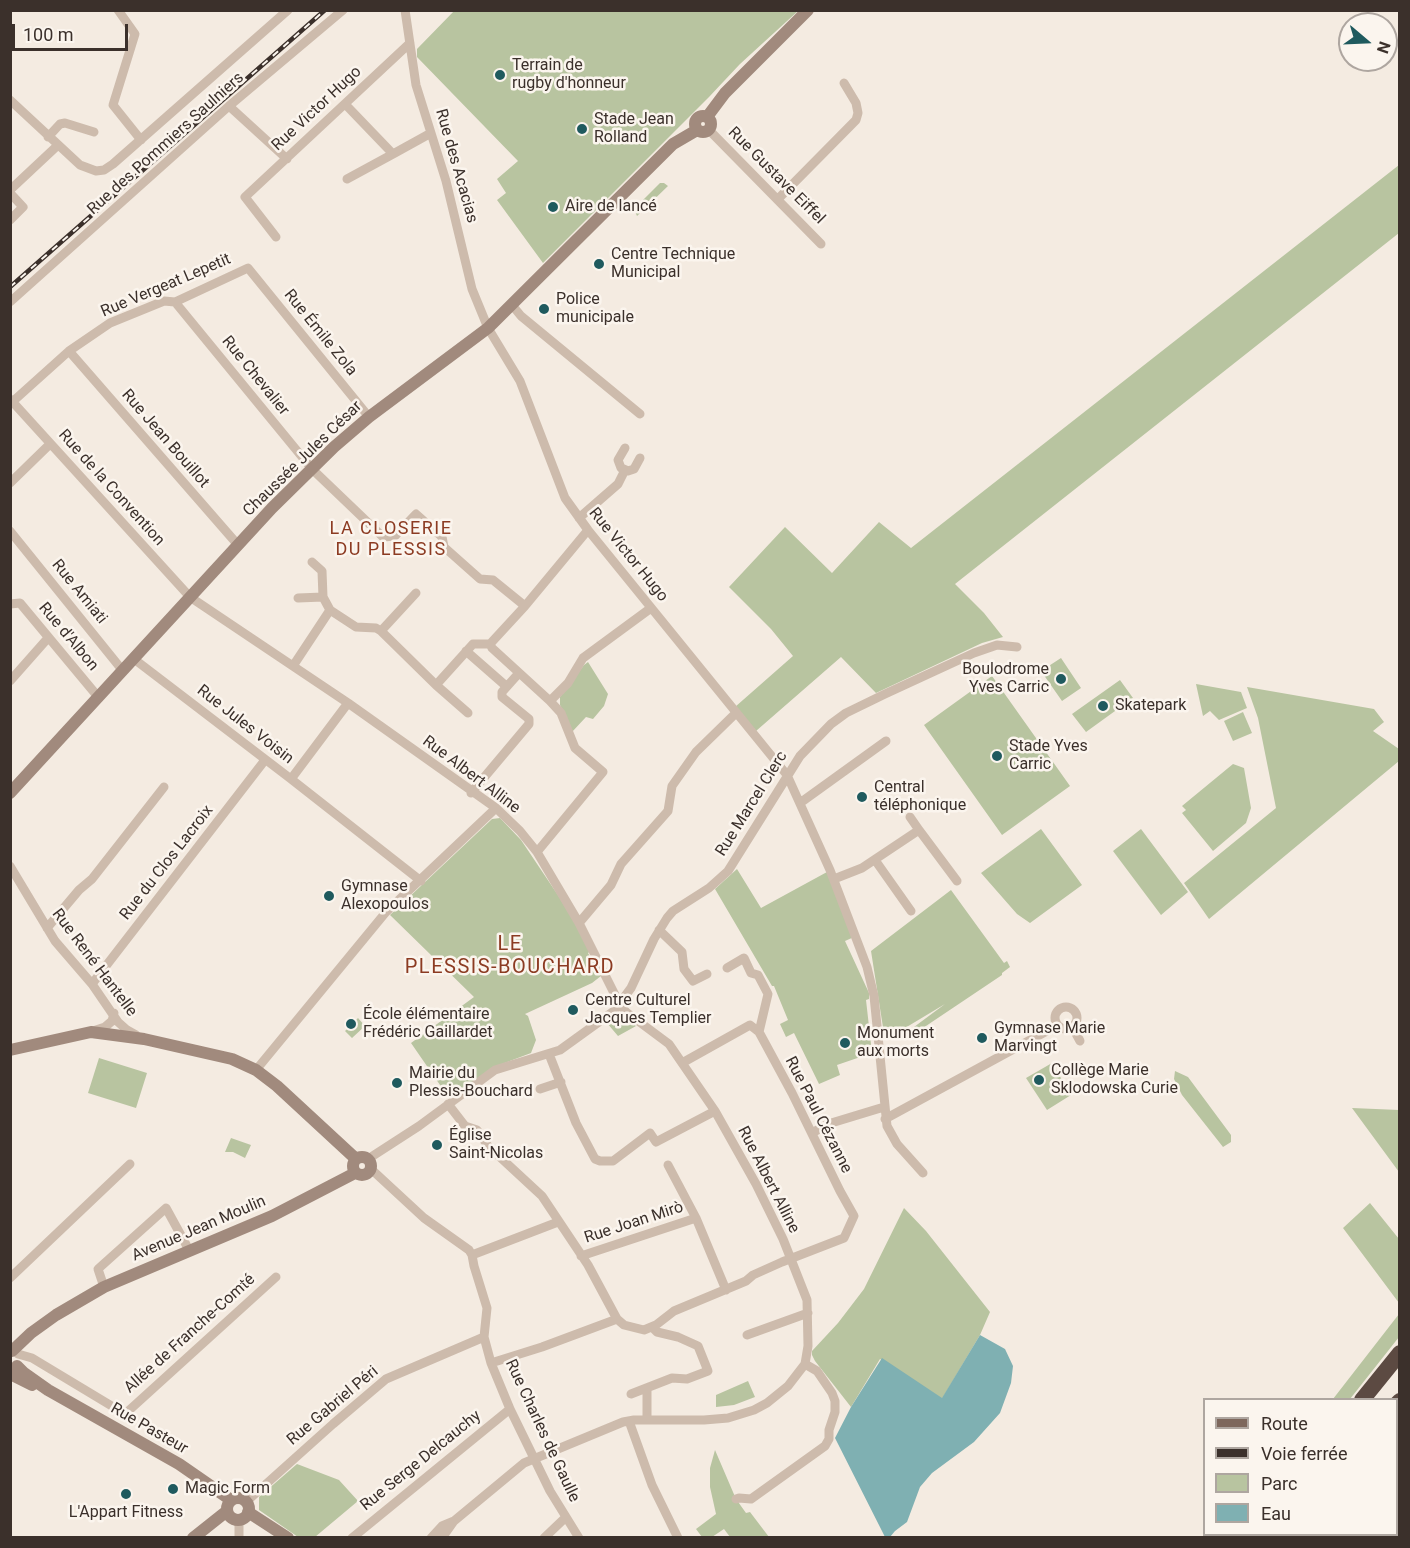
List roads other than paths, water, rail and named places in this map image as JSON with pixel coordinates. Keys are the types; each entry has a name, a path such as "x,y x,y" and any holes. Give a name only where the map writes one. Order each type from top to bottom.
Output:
{"highway":[{"path":"1364,1398 1400,1353"}],"street":[{"path":"118,10 135,34 113,105 141,140"},
{"path":"10,100 57,146 83,167 96,171 104,170 288,10"},
{"name":"Rue des Pommiers Saulniers","path":"10,302 229,106 343,10"},
{"name":"Rue des Acacias","path":"405,10 416,85 446,181 472,289 488,328"},
{"name":"Chaussée Jules César","path":"703,130 695,125 698,118 707,117 725,93 808,10"},
{"name":"Rue Victor Hugo","path":"276,237 245,197 410,43"},
{"path":"778,199 856,120 858,113 856,103 844,83"},
{"path":"345,104 393,154"},
{"path":"229,106 287,159"},
{"path":"48,137 60,124 65,123 94,132"},
{"name":"Chaussée Jules César","path":"10,793 238,545 312,470 369,417 488,328 673,144 703,130"},
{"name":"Rue Gustave Eiffel","path":"703,130 778,199 821,243"},
{"path":"347,179 431,133"},
{"path":"10,220 23,207 10,192 57,146"},
{"name":"Rue Vergeat Lepetit","path":"11,402 69,351 110,323 164,301 175,302 248,268"},
{"name":"Rue Émile Zola","path":"248,268 369,417"},
{"name":"Rue Chevalier","path":"175,302 312,470 383,537 395,536 416,514 442,537 444,547 480,579 493,580 525,606"},
{"path":"512,305 530,323 640,414"},
{"name":"Rue Victor Hugo","path":"488,328 520,381 565,498 588,530 787,775 834,879 867,967 874,996 885,1119"},
{"name":"Rue Jean Bouillot","path":"69,351 238,545"},
{"name":"Rue de la Convention","path":"11,402 190,597"},
{"path":"10,483 50,444"},
{"path":"625,448 618,460 621,468 634,470 640,458"},
{"path":"579,518 618,484 625,470"},
{"path":"491,646 588,530"},
{"name":"Rue Amiati","path":"10,531 123,671"},
{"path":"312,562 322,571 323,597 330,610 356,627 376,628 381,631 436,685 468,712"},
{"path":"381,631 416,593"},
{"name":"Rue Albert Alline","path":"190,597 348,703 471,793 496,808 520,831 537,852 579,923 619,1003 626,1012 660,1036 682,1063 715,1111 756,1184 783,1239 807,1300 808,1346 805,1364"},
{"path":"298,598 323,597"},
{"name":"Rue d'Albon","path":"10,604 20,603 99,698"},
{"path":"550,701 568,683 583,658 651,608"},
{"path":"293,666 330,610"},
{"path":"10,681 48,638"},
{"path":"436,685 473,644 491,646 561,713 575,748 603,772 537,852"},
{"name":"Rue Marcel Clerc","path":"365,1162 495,1070 560,1050 614,1011 631,988 659,930 673,911 709,888 728,870 800,756 831,724 846,713 885,694 997,645 1017,647"},
{"path":"466,651 506,686"},
{"name":"Rue Jules Voisin","path":"134,659 291,779 348,703"},
{"path":"471,793 530,722 502,697 506,686 519,674"},
{"path":"579,923 611,885 621,864 668,811 672,786 696,752 736,713"},
{"path":"800,803 883,744 874,736"},
{"name":"Rue du Clos Lacroix","path":"92,984 265,760"},
{"path":"291,779 421,881"},
{"path":"47,928 79,890 92,879 164,787"},
{"path":"256,1070 386,912 496,808"},
{"path":"910,817 957,881"},
{"path":"834,879 862,868 919,830"},
{"path":"875,860 911,911"},
{"name":"Rue René Hantelle","path":"10,866 55,941 92,984 118,1022 144,1039"},
{"path":"659,930 682,952 684,969 693,981 707,974"},
{"path":"682,1063 750,1025 759,1032 768,994 758,975 751,973 744,958 727,968"},
{"path":"1065,1006 1074,1009 1077,1021 1073,1028 1065,1030 1056,1026 1057,1011 1065,1006"},
{"path":"10,1050 91,1032 105,1027 112,1021 114,1014"},
{"path":"923,1173 897,1144 885,1119 1056,1026"},
{"path":"1073,1028 1080,1041"},
{"path":"91,1032 144,1039 232,1059 256,1070 365,1162 424,1218 469,1250 472,1255 558,1222"},
{"name":"Rue Paul Cézanne","path":"759,1032 854,1216 844,1239 789,1259"},
{"path":"549,1054 576,1123 595,1159 600,1161 614,1161 650,1133 656,1142 715,1111"},
{"path":"540,1089 561,1082"},
{"path":"448,1104 465,1126 477,1130 488,1146 542,1196 582,1256 616,1319 624,1325 638,1330 652,1327 674,1311 746,1281 753,1275 789,1259"},
{"path":"812,1133 828,1124 884,1107"},
{"name":"Avenue Jean Moulin","path":"13,1360 56,1315 104,1287 304,1200 355,1173 352,1166 365,1162"},
{"path":"10,1278 130,1164"},
{"path":"668,1165 696,1218 726,1290"},
{"path":"104,1287 98,1269 166,1208 189,1250"},
{"name":"Rue Joan Mirò","path":"582,1256 696,1218"},
{"name":"Rue Charles de Gaulle","path":"472,1255 487,1308 484,1337 491,1363 534,1458 565,1518 579,1538"},
{"name":"Allée de Franche-Comté","path":"13,1360 32,1358 125,1414 276,1277"},
{"path":"747,1335 808,1313"},
{"path":"491,1363 542,1347 616,1319"},
{"path":"631,1394 672,1378 687,1379 709,1375 698,1346 678,1337 657,1332 652,1327"},
{"name":"Rue Gabriel Péri","path":"244,1511 333,1424 386,1379 484,1337"},
{"name":"Rue Pasteur","path":"13,1360 24,1373 48,1390 179,1464 229,1506 230,1517 244,1511"},
{"path":"442,1538 454,1521 524,1463 534,1458 623,1422 739,1416 774,1398 788,1386 805,1364 817,1371 835,1401 829,1439 825,1446 751,1499 736,1499"},
{"path":"646,1388 647,1419"},
{"name":"Rue Serge Delcauchy","path":"352,1538 510,1409"},
{"path":"629,1421 652,1485 678,1538"},
{"path":"193,1538 240,1498 244,1511 239,1538"},
{"path":"244,1511 288,1538"},
{"path":"544,1538 565,1518"},
{"path":"431,1538 442,1526 454,1521"}],"water":[{"path":"980,1335 1005,1349 1013,1366 1011,1383 1000,1413 974,1442 932,1473 920,1487 907,1522 890,1537 885,1537 835,1438 851,1407 882,1358 942,1398"}],"railway":[{"path":"10,287 325,10"}],"place":[{"name":"Terrain de rugby d'honneur","path":"500,75"},
{"name":"Stade Jean Rolland","path":"582,129"},
{"name":"Aire de lancé","path":"553,207"},
{"name":"Centre Technique Municipal","path":"599,264"},
{"name":"Police municipale","path":"544,309"},
{"name":"Boulodrome Yves Carric","path":"1061,679"},
{"name":"Skatepark","path":"1103,706"},
{"name":"Stade Yves Carric","path":"997,756"},
{"name":"Central téléphonique","path":"862,797"},
{"name":"Gymnase Alexopoulos","path":"329,896"},
{"name":"Centre Culturel Jacques Templier","path":"573,1010"},
{"name":"École élémentaire Frédéric Gaillardet","path":"351,1024"},
{"name":"Gymnase Marie Marvingt","path":"982,1038"},
{"name":"Monument aux morts","path":"845,1043"},
{"name":"Collège Marie Sklodowska Curie","path":"1039,1080"},
{"name":"Mairie du Plessis-Bouchard","path":"397,1083"},
{"name":"Église Saint-Nicolas","path":"437,1145"},
{"name":"Magic Form","path":"173,1489"},
{"name":"L'Appart Fitness","path":"126,1494"}],"district":[{"name":"LA CLOSERIE DU PLESSIS","path":"391,539"},
{"name":"LE PLESSIS-BOUCHARD","path":"510,956"}]}
